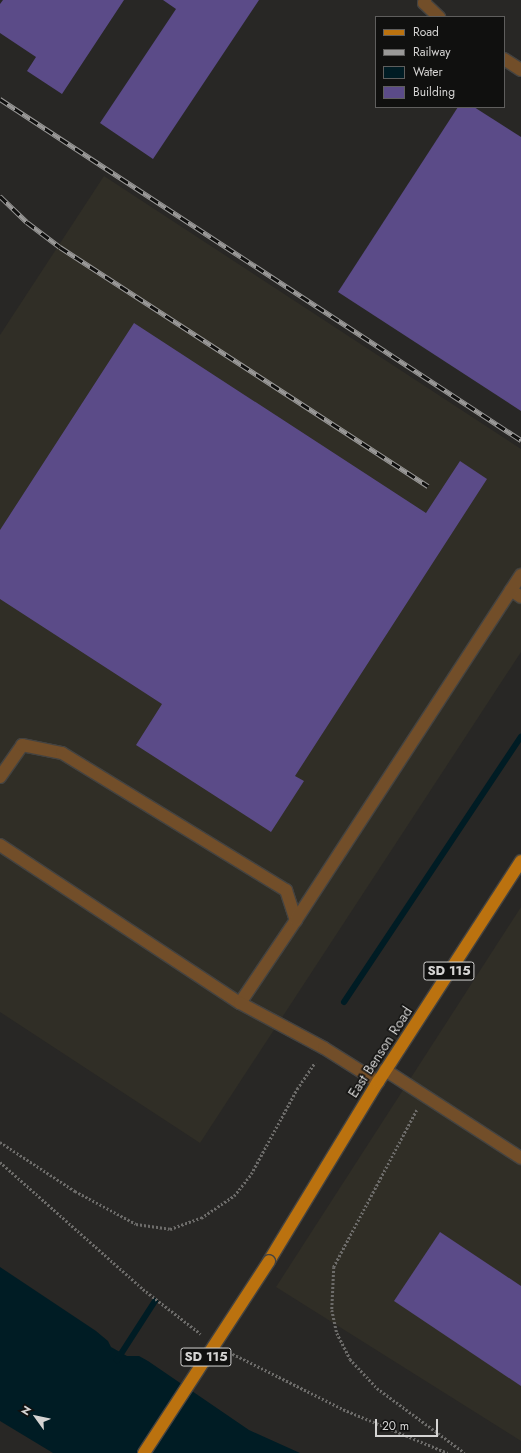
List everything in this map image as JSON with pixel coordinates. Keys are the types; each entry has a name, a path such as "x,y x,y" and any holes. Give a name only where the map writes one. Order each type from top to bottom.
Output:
{"main road":[{"name":"East Benson Road","path":"144,1453 269,1261 385,1070 521,862"}],"lane":[{"path":"425,0 424,3 438,16"},
{"path":"505,60 521,70"},
{"path":"240,1003 516,594 521,575"},
{"path":"0,777 22,745 62,753 286,890 296,920"},
{"path":"0,845 240,1003 324,1048 378,1082"},
{"path":"385,1070 521,1158"}],"path":[{"path":"0,1142 75,1191 136,1224 170,1230 201,1218 234,1196 251,1174 297,1089 324,1048"},
{"path":"425,1096 334,1267 332,1310 337,1333 350,1359 377,1388 465,1453"}],"shaded area":[{"path":"104,176 521,449 521,652 200,1143 0,1012 0,335"},
{"path":"521,907 521,1441 276,1287"}],"water":[{"path":"0,1267 96,1331 108,1341 111,1347 127,1356 139,1356 148,1361 249,1430 300,1453 53,1453 0,1421"}],"building":[{"path":"3,0 124,0 62,94 27,71 36,57 0,33 0,4"},
{"path":"163,0 259,0 153,159 100,123 176,9"},
{"path":"457,108 476,108 521,137 521,411 338,292"},
{"path":"134,323 426,513 460,461 487,479 295,776 304,781 271,832 136,745 162,704 0,599 0,530"},
{"path":"440,1232 521,1286 521,1386 394,1301"}],"waterway":[{"path":"344,1002 521,737"},
{"path":"117,1360 155,1301"}],"railway":[{"path":"0,99 521,440"},
{"path":"0,196 27,222 60,247 428,486"}]}
